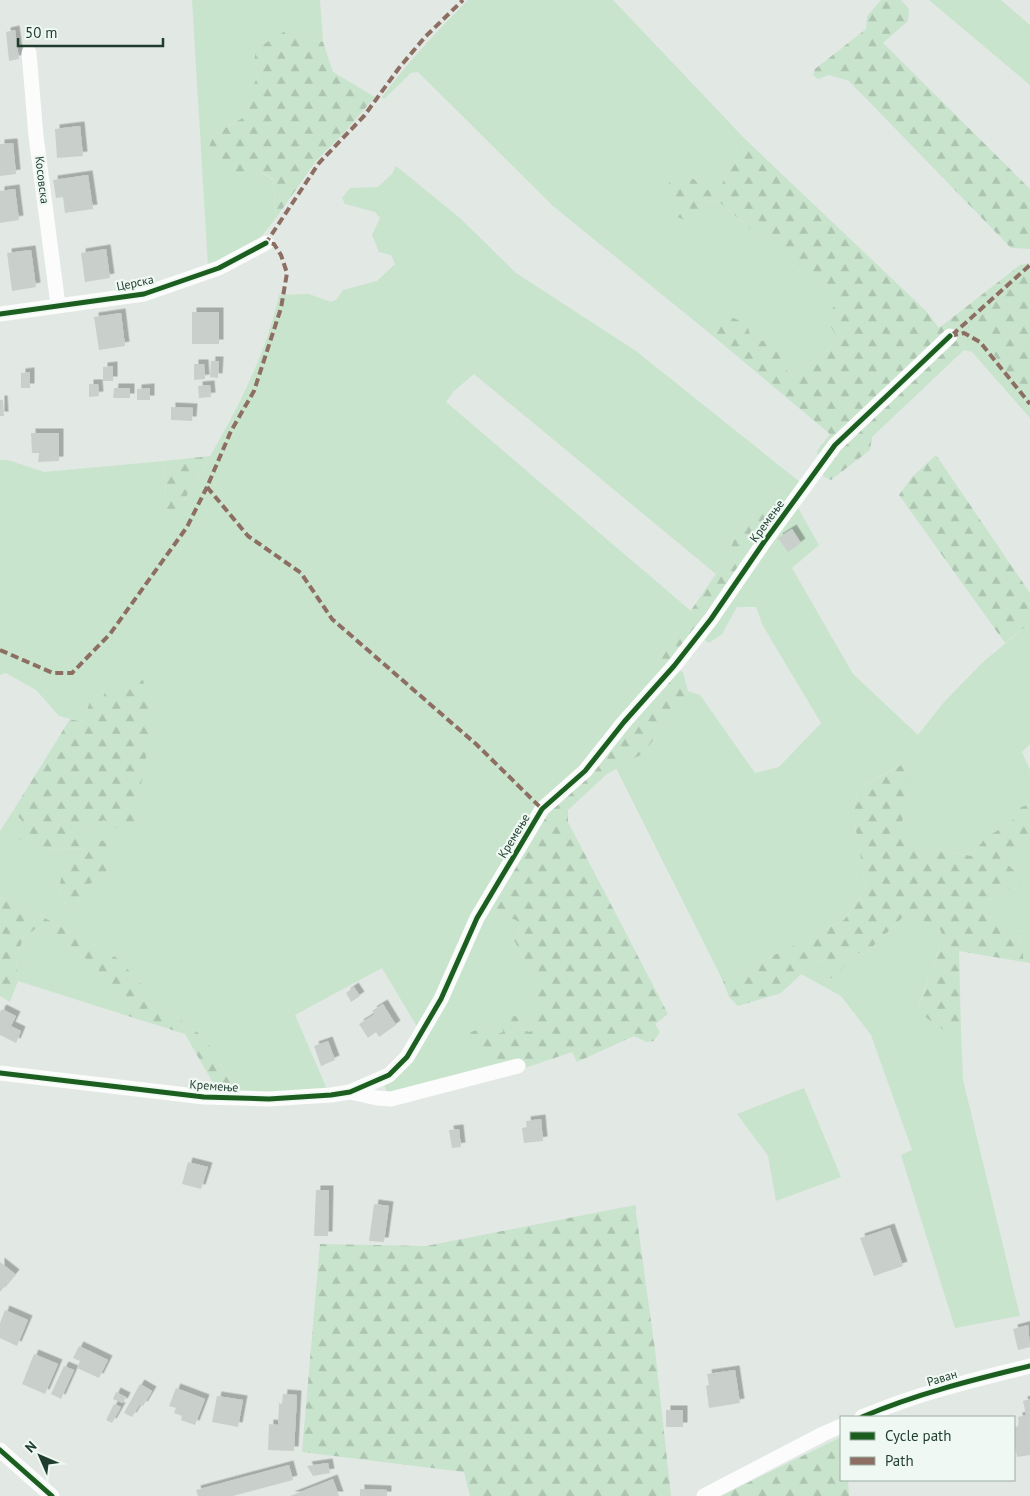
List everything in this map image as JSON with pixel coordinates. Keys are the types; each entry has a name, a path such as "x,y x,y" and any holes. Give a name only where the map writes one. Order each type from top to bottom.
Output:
{"street":[{"name":"Косовска","path":"28,54 36,136 58,305"},
{"name":"Церска","path":"0,314 144,294 219,268 266,243"},
{"name":"Кремење","path":"0,1073 204,1096 269,1099 350,1092 388,1076 408,1057 441,999 477,918 542,809 585,771 624,722 674,666 711,619 764,542 835,445 950,336"},
{"name":"Кремење","path":"350,1092 377,1098 391,1098 518,1066"},
{"name":"Раван","path":"864,1416 900,1401 953,1385 1030,1366"},
{"path":"704,1496 840,1426"},
{"path":"0,1450 52,1496"}],"green space":[{"path":"192,0 320,0 323,42 287,30 254,64 259,76 246,95 246,116 213,135 209,147 222,160 260,171 273,180 276,218 262,236 228,260 208,266"},
{"path":"468,0 613,0 745,139 722,163 725,176 720,190 703,190 705,201 717,200 813,283 832,295 838,303 840,341 804,368 791,374 782,366 781,356 716,324 713,336 553,206 418,72 411,73 384,99 382,97 412,59"},
{"path":"881,0 901,0 909,9 908,21 883,43 1030,189 1030,249 1011,248 849,81 829,75 818,79 813,75 815,69 866,29 867,16"},
{"path":"929,0 1001,0 1030,25 1030,85"},
{"path":"287,30 323,42 333,72 375,97 343,134 316,161 276,218 273,179 260,171 249,180 227,174 222,160 209,147 213,135 246,116 246,95 259,76 254,64 256,49"},
{"path":"745,139 927,312 939,328 1020,265 1030,263 1030,408 986,343 971,327 951,331 963,343 964,350 872,437 870,450 831,480 823,476 817,451 830,434 713,336 716,324 731,317 747,324 752,342 772,340 781,356 782,366 791,374 804,368 840,341 827,321 831,310 838,303 832,295 813,283 717,200 705,201 702,214 691,222 674,216 666,188 672,178 694,179 703,190 720,190 725,176 721,164"},
{"path":"396,166 461,219 516,273 636,351 800,482 789,500 781,494 770,496 735,535 729,555 716,574 474,374 454,391 446,402 691,611 657,660 663,669 583,768 539,807 419,1030 382,968 295,1015 327,1089 270,1094 236,1092 206,1039 160,1004 117,958 14,901 0,897 0,831 13,811 47,850 80,848 88,853 82,860 65,862 58,892 67,906 76,907 86,887 108,870 107,841 82,840 85,828 104,820 101,700 90,702 83,722 59,716 36,690 6,673 0,675 0,460 8,460 44,472 164,461 166,500 160,514 176,514 236,409 261,354 279,295 309,294 331,302 337,299 343,290 377,281 395,264 391,255 379,252 372,235 380,218 375,212 345,204 342,198 350,188 378,187 392,174"},
{"path":"971,327 986,343 1030,408 1030,418 972,352 964,350 963,343 951,331"},
{"path":"936,455 1030,593 1030,623 1005,643 899,495 912,477"},
{"path":"210,456 176,514 159,515 166,500 164,461"},
{"path":"781,494 789,500 705,616 663,669 658,668 657,660 729,555 735,535 770,496"},
{"path":"797,506 819,545 792,568 853,674 918,735 944,702 983,662 1030,623 1030,744 1022,752 1030,770 1030,804 1021,807 1011,823 986,837 971,856 936,849 924,852 901,827 910,786 900,765 859,788 853,814 866,888 844,920 723,981 616,768 644,753 688,691 700,695 755,773 779,767 821,723 763,626 756,607 737,607 722,634 709,643 702,638"},
{"path":"676,670 683,672 688,691 644,753 607,774 568,810 568,822 668,1014 655,1024 660,1032 654,1041 646,1042 634,1036 577,1062 572,1052 525,1068 492,1068 490,1050 476,1050 466,1041 471,1032 483,1028 497,1034 503,1032 502,1022 510,1014 517,1017 523,1030 530,1032 538,1024 538,986 514,940 520,929 516,920 503,916 490,905 544,812"},
{"path":"143,680 153,719 134,824 124,832 104,820 85,828 83,839 107,841 114,851 108,870 86,887 76,907 67,906 58,892 65,861 82,860 88,853 80,848 47,850 18,839 22,821 13,811 70,719 83,722 90,701 101,700 108,688"},
{"path":"901,765 908,766 910,786 901,827 924,852 936,849 971,856 986,837 1011,823 1021,807 1030,804 1030,836 1004,861 1022,878 1017,888 997,894 980,907 985,916 1019,926 1024,962 959,951 961,1030 949,1034 917,1011 943,937 938,924 903,917 865,954 851,952 839,975 829,979 826,959 813,963 781,993 738,1006 729,997 723,981 844,920 866,888 853,814 859,788"},
{"path":"1030,836 1030,963 1024,962 1019,926 984,916 980,907 997,894 1017,888 1003,861"},
{"path":"0,897 14,901 117,958 160,1004 206,1039 236,1092 218,1092 185,1034 128,1016 131,1004 99,971 64,942 37,928 23,937 16,964 18,981 10,1002 0,996"},
{"path":"490,905 503,916 516,920 520,929 514,940 538,986 538,1024 530,1032 523,1030 517,1017 503,1032 497,1034 483,1028 476,1050 490,1050 492,1068 388,1095 383,1082 390,1079"},
{"path":"903,917 938,923 943,937 917,1010 949,1034 961,1030 963,1080 1020,1316 955,1328 901,1155 912,1150 871,1035 841,996 801,974 813,963 851,952 865,954"},
{"path":"37,928 64,942 99,971 131,1004 128,1016 18,981 16,964 23,937"},
{"path":"804,1088 841,1177 776,1201 768,1156 737,1114"},
{"path":"635,1205 655,1350 671,1496 470,1496 464,1472 302,1452 320,1244 426,1246"},
{"path":"840,1437 840,1481 848,1481 849,1496 721,1496"}],"building":[{"path":"15,30 19,59 9,61 6,32"},
{"path":"80,126 83,156 57,158 55,129"},
{"path":"13,143 16,174 0,176 0,144"},
{"path":"88,175 93,209 65,213 63,197 56,198 53,180"},
{"path":"15,189 19,220 0,223 0,191"},
{"path":"106,249 110,278 85,282 81,253"},
{"path":"31,250 36,287 12,291 7,253"},
{"path":"192,312 219,312 219,344 192,344"},
{"path":"121,313 125,346 99,350 94,317"},
{"path":"211,361 219,361 218,378 210,377"},
{"path":"194,364 204,364 205,379 194,380"},
{"path":"113,366 113,381 103,381 103,367"},
{"path":"30,372 30,388 21,388 21,373"},
{"path":"89,384 98,384 99,396 89,397"},
{"path":"210,385 211,397 199,398 198,386"},
{"path":"114,388 130,388 130,398 113,398"},
{"path":"150,388 150,400 137,400 137,389"},
{"path":"0,400 3,400 4,416 0,416"},
{"path":"171,407 193,408 192,421 171,420"},
{"path":"31,433 59,433 59,461 38,462 39,453 32,453"},
{"path":"792,529 801,543 788,552 778,538"},
{"path":"354,987 360,996 351,1002 346,993"},
{"path":"383,1004 396,1025 379,1037 376,1032 368,1038 359,1024 375,1014 372,1011"},
{"path":"2,1009 16,1016 11,1026 21,1031 16,1043 0,1035 0,1012"},
{"path":"328,1041 335,1060 321,1066 314,1046"},
{"path":"541,1119 543,1141 524,1143 522,1128 527,1127 526,1121"},
{"path":"459,1129 461,1147 452,1148 449,1130"},
{"path":"188,1162 208,1167 201,1189 182,1184"},
{"path":"316,1190 329,1190 328,1236 314,1236"},
{"path":"374,1204 389,1206 384,1242 369,1241"},
{"path":"890,1228 903,1266 874,1276 860,1238"},
{"path":"0,1262 15,1274 0,1292"},
{"path":"5,1310 28,1320 17,1346 0,1338 0,1323"},
{"path":"1028,1325 1030,1347 1018,1350 1013,1329"},
{"path":"79,1346 108,1360 99,1378 77,1368 80,1361 73,1358"},
{"path":"34,1354 58,1364 45,1394 22,1384"},
{"path":"64,1366 74,1370 61,1399 51,1394"},
{"path":"735,1370 740,1403 709,1408 706,1386 709,1385 707,1374"},
{"path":"140,1384 152,1391 143,1406 140,1404 132,1417 124,1413"},
{"path":"176,1388 205,1399 195,1425 181,1420 182,1416 174,1413 176,1408 169,1406"},
{"path":"116,1392 126,1397 123,1403 113,1399"},
{"path":"283,1394 297,1395 294,1451 268,1450 269,1424 278,1425 279,1403 282,1404"},
{"path":"217,1396 243,1400 238,1427 212,1422"},
{"path":"1030,1399 1030,1455 1017,1457 1015,1427 1019,1426 1018,1417 1026,1415 1023,1401"},
{"path":"114,1404 121,1407 112,1423 106,1420"},
{"path":"666,1410 683,1410 683,1427 666,1427"},
{"path":"328,1463 330,1473 313,1476 307,1466"},
{"path":"289,1465 293,1480 233,1496 198,1496 196,1490"},
{"path":"333,1479 339,1496 290,1496"},
{"path":"360,1489 387,1490 387,1496 360,1496"}],"marked path":[{"path":"0,650 53,673 72,673 110,634 187,527 207,487 231,431 254,391 281,308 287,273 281,255 274,244 266,243 319,163 364,116 399,68 425,37 463,0"},
{"path":"952,335 1030,265"},
{"path":"950,336 964,333 980,342 1030,404"},
{"path":"207,487 248,536 301,573 332,619 476,744 542,809"}],"cycle path":[{"path":"0,314 144,294 219,268 266,243"},
{"path":"0,1073 204,1097 269,1099 350,1092 389,1075 407,1057 441,999 477,918 542,809 585,771 624,722 674,666 711,619 764,542 835,445 950,336"},
{"path":"864,1416 924,1394 1030,1366"},
{"path":"0,1450 52,1496"}]}
